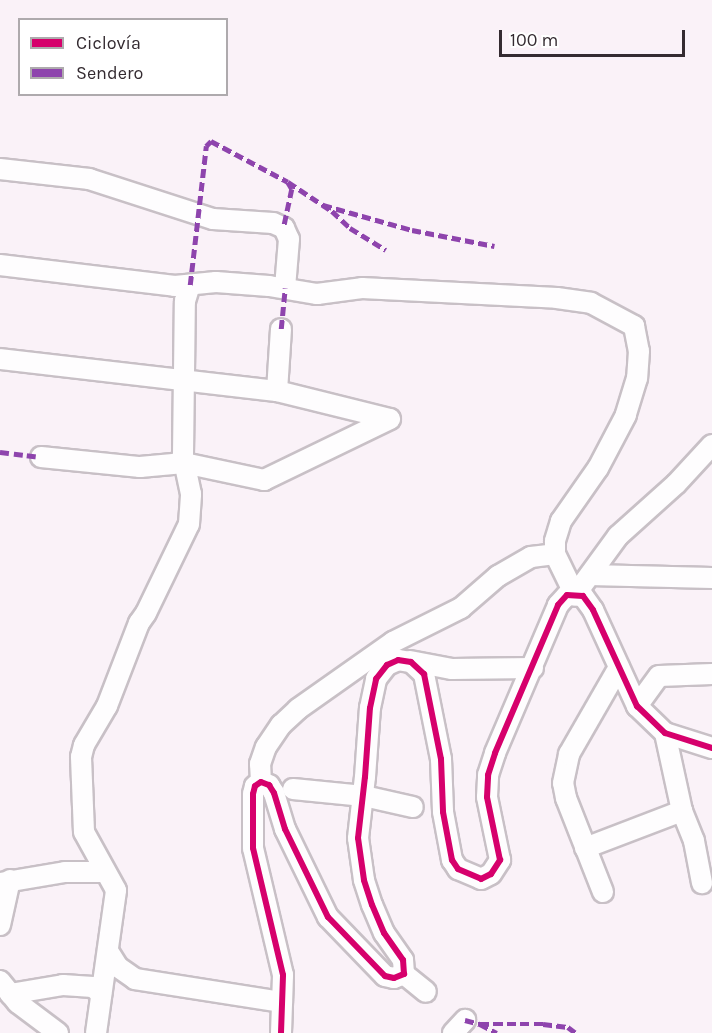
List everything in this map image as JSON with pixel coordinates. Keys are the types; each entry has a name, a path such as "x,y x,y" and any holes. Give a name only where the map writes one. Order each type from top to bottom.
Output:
{"street":[{"path":"0,169 89,179 213,219 273,223 284,228 289,239 285,288"},
{"path":"0,265 175,286 216,282 285,288 318,294 362,288 557,298 591,303 634,326 639,351 637,378 626,415 598,468 561,521 555,541 555,554 575,595"},
{"path":"96,1033 116,890 84,832 81,757 84,745 107,706 139,622 146,613 189,524 191,494 184,463 185,301 190,285"},
{"path":"277,391 281,329"},
{"path":"0,359 277,391 390,419 264,480 184,463 140,467 42,457"},
{"path":"575,595 618,536 676,484 712,445"},
{"path":"261,782 260,764 266,747 281,725 298,709 393,642 461,608 498,576 531,557 555,554"},
{"path":"590,575 712,578"},
{"path":"393,642 424,674 441,759 443,812 452,860 458,868 481,879 491,874 500,860 487,797 488,775 495,753 558,605 567,595 583,596 593,610 636,706 665,733 712,748"},
{"path":"426,992 404,974 403,960 384,933 364,880 358,838 364,796 366,740 376,680 387,665 398,660 452,669 533,668"},
{"path":"603,892 566,798 563,783 569,754 619,667"},
{"path":"636,706 658,676 712,674"},
{"path":"665,733 682,811 694,841 702,882"},
{"path":"261,782 269,785 274,793 285,828 328,917 385,976 394,978 404,974"},
{"path":"261,782 255,786 253,794 253,848 283,975 280,1033"},
{"path":"293,789 364,796 413,807"},
{"path":"585,848 682,811"},
{"path":"0,925 5,881 65,872 105,872"},
{"path":"108,951 118,967 135,979 282,1002"},
{"path":"5,988 63,985 93,987 101,994"},
{"path":"5,988 18,1004 58,1033"}],"marked path":[{"path":"190,285 206,146 211,141 288,182 292,189 284,228"},
{"path":"288,182 332,211 350,228 386,250"},
{"path":"323,205 412,230 494,246"},
{"path":"281,329 285,288"},
{"path":"0,452 41,457"},
{"path":"465,1020 480,1024 497,1033"},
{"path":"480,1024 543,1024 568,1027 576,1033"}],"cycle path":[{"path":"281,1033 283,975 253,848 253,794 255,786 261,782 269,785 274,793 285,829 328,917 385,976 394,978 404,974 403,960 384,933 372,905 364,880 358,838 370,708 376,679 387,665 398,660 411,662 424,674 441,759 443,812 452,860 458,869 481,879 491,874 500,860 487,797 488,775 495,753 558,605 567,595 583,596 593,610 637,706 665,733 712,748"}]}
